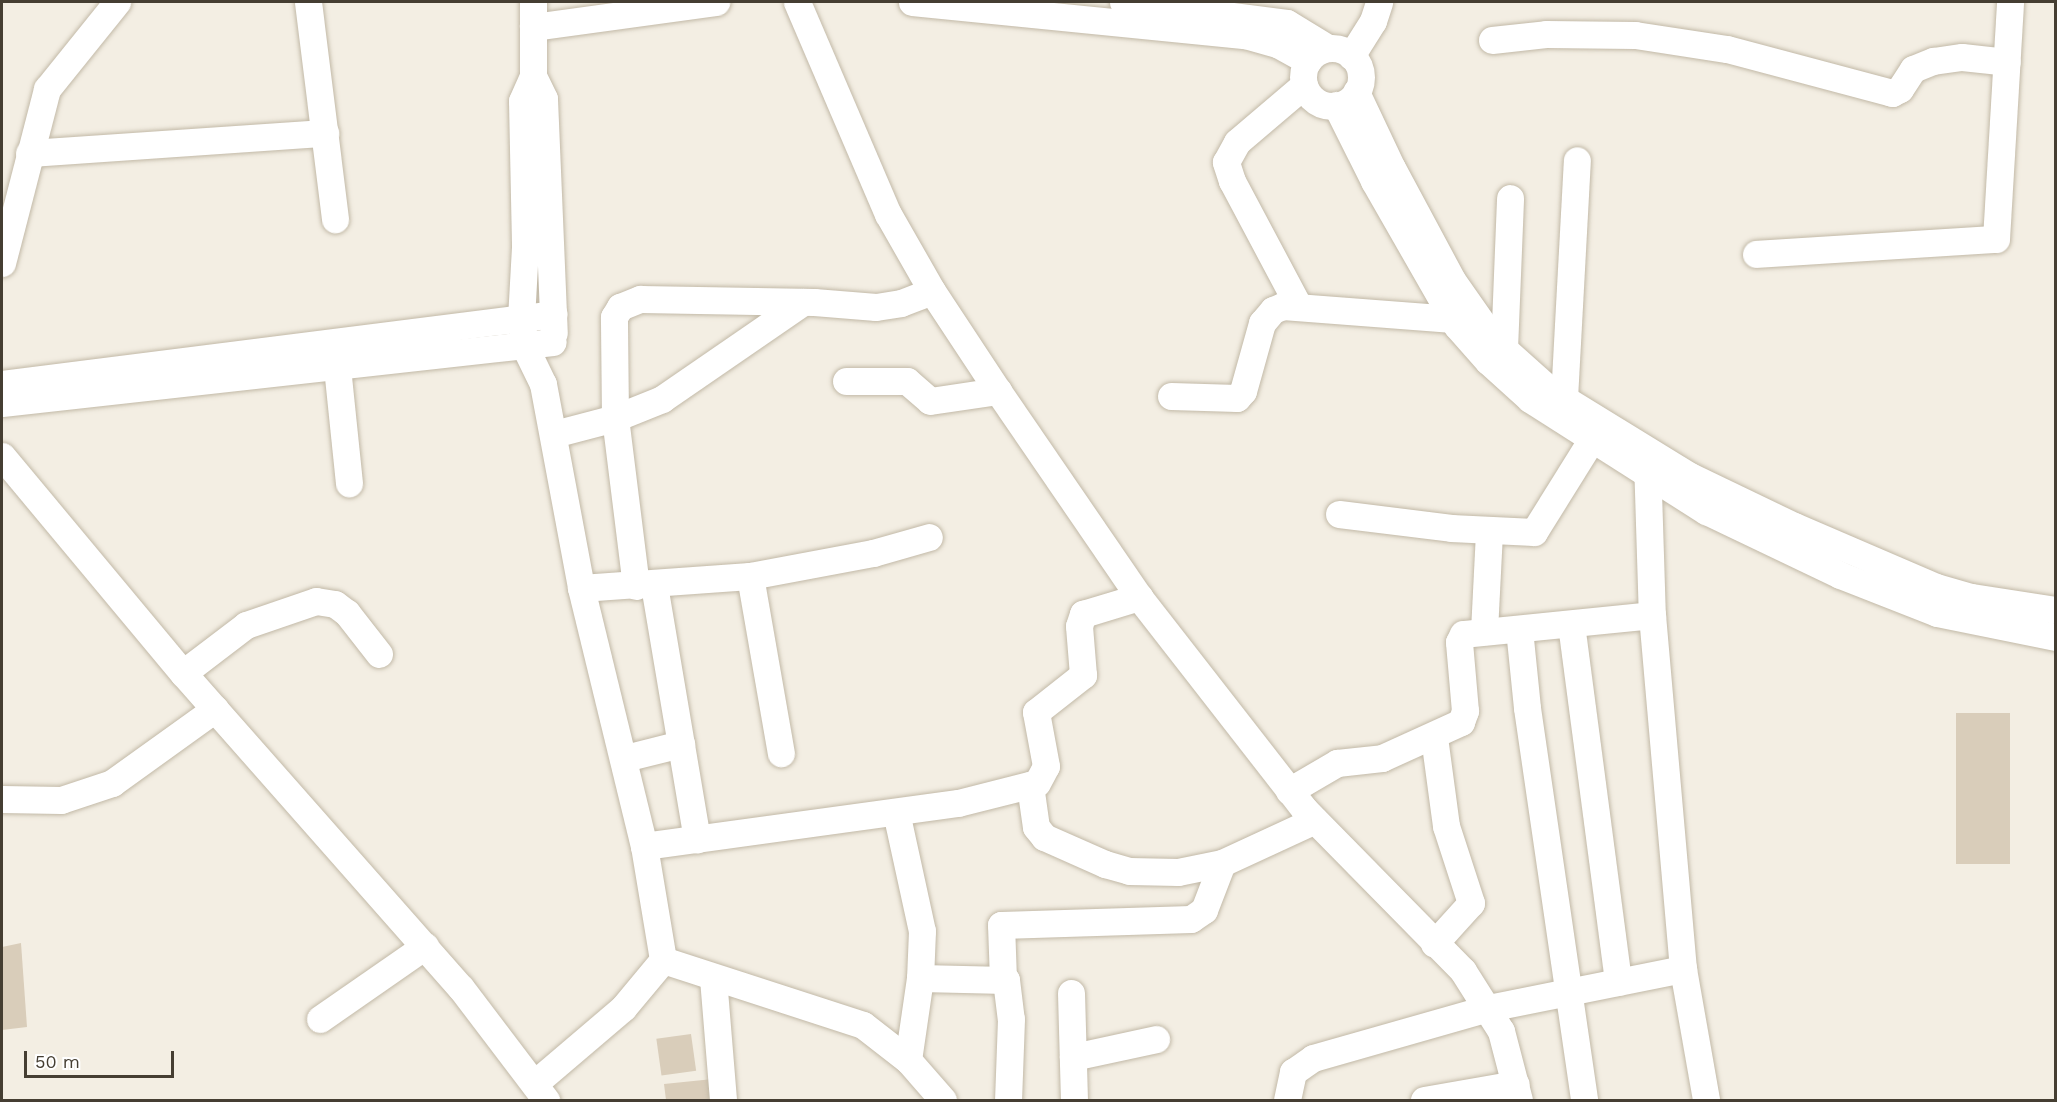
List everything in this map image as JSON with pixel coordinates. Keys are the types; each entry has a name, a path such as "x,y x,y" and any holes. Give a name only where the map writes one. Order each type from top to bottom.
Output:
{"street":[{"path":"2,263 47,89 117,2"},
{"path":"308,2 335,219"},
{"path":"2,456 183,673 425,945 541,1092 623,1008 663,960 644,846 625,758 581,588 543,384 525,347 521,318 525,248 522,101 533,76 533,14 716,2"},
{"path":"797,2 888,214 932,291 1139,597 1289,791 1434,944 1463,971 1501,1030 1518,1092 1424,1101"},
{"path":"912,2 1245,35 1279,45 1360,76 1346,98"},
{"path":"1123,2 1287,23 1323,63"},
{"path":"1299,306 1232,182 1226,162 1237,141 1372,21 1378,2"},
{"path":"1756,254 1996,239 2010,2"},
{"path":"1492,40 1546,34 1635,35 1727,49 1892,93 1900,89 1913,69 1933,61 1962,57 2007,62"},
{"path":"1323,63 1313,99 1346,98"},
{"path":"533,76 544,99 554,314 554,342 543,384"},
{"path":"1346,98 1374,181 1453,319 1488,362 1530,399 1592,439 1648,462"},
{"path":"1346,98 1452,280 1504,349 1563,398 1648,462 1706,511 1840,575 1948,603 2055,637"},
{"path":"29,153 325,134"},
{"path":"1563,398 1577,160"},
{"path":"1504,349 1510,198"},
{"path":"697,839 681,744 645,585 615,418 614,317 628,302 803,302 889,306 932,291"},
{"path":"554,434 615,418 662,399 803,302"},
{"path":"1171,396 1238,398 1267,315 1283,306 1453,319"},
{"path":"2,384 554,314"},
{"path":"2,403 554,342"},
{"path":"337,367 349,483"},
{"path":"846,381 907,381 930,401 998,391"},
{"path":"1339,514 1490,531 1534,532 1592,439"},
{"path":"1648,462 1652,615 1683,969 1706,1101"},
{"path":"1484,631 1490,531"},
{"path":"581,588 750,576 854,557 929,537"},
{"path":"750,576 781,753"},
{"path":"644,846 958,803 1030,785 1042,778 1046,766 1036,712 1083,675 1079,626 1083,614 1139,597"},
{"path":"183,673 246,625 316,602 335,604 347,612 379,654"},
{"path":"1948,603 2055,610"},
{"path":"1289,791 1336,763 1382,758 1434,736 1464,719 1460,638 1467,633 1652,615"},
{"path":"1571,624 1618,982"},
{"path":"1519,629 1527,708 1584,1101"},
{"path":"2,800 61,800 112,783 215,709"},
{"path":"1434,736 1446,826 1471,903 1434,944"},
{"path":"625,758 681,744"},
{"path":"1030,785 1039,832 1105,864 1151,873 1222,863 1315,820"},
{"path":"896,812 920,910 920,978 908,1060"},
{"path":"1008,1101 1010,988 1003,979 1001,925 1191,919 1204,910 1222,863"},
{"path":"320,1019 425,945"},
{"path":"663,960 863,1025 908,1060 943,1101"},
{"path":"1287,1101 1293,1072 1302,1063 1488,1008 1683,969"},
{"path":"713,978 723,1101"},
{"path":"920,978 1003,979"},
{"path":"1071,993 1074,1101"},
{"path":"1072,1057 1156,1040"}],"building":[{"path":"1956,713 2010,713 2010,864 1956,864"},
{"path":"21,943 27,1027 2,1030 2,947"},
{"path":"691,1034 696,1071 661,1076 656,1039"},
{"path":"713,1079 715,1100 666,1100 664,1084"}]}
